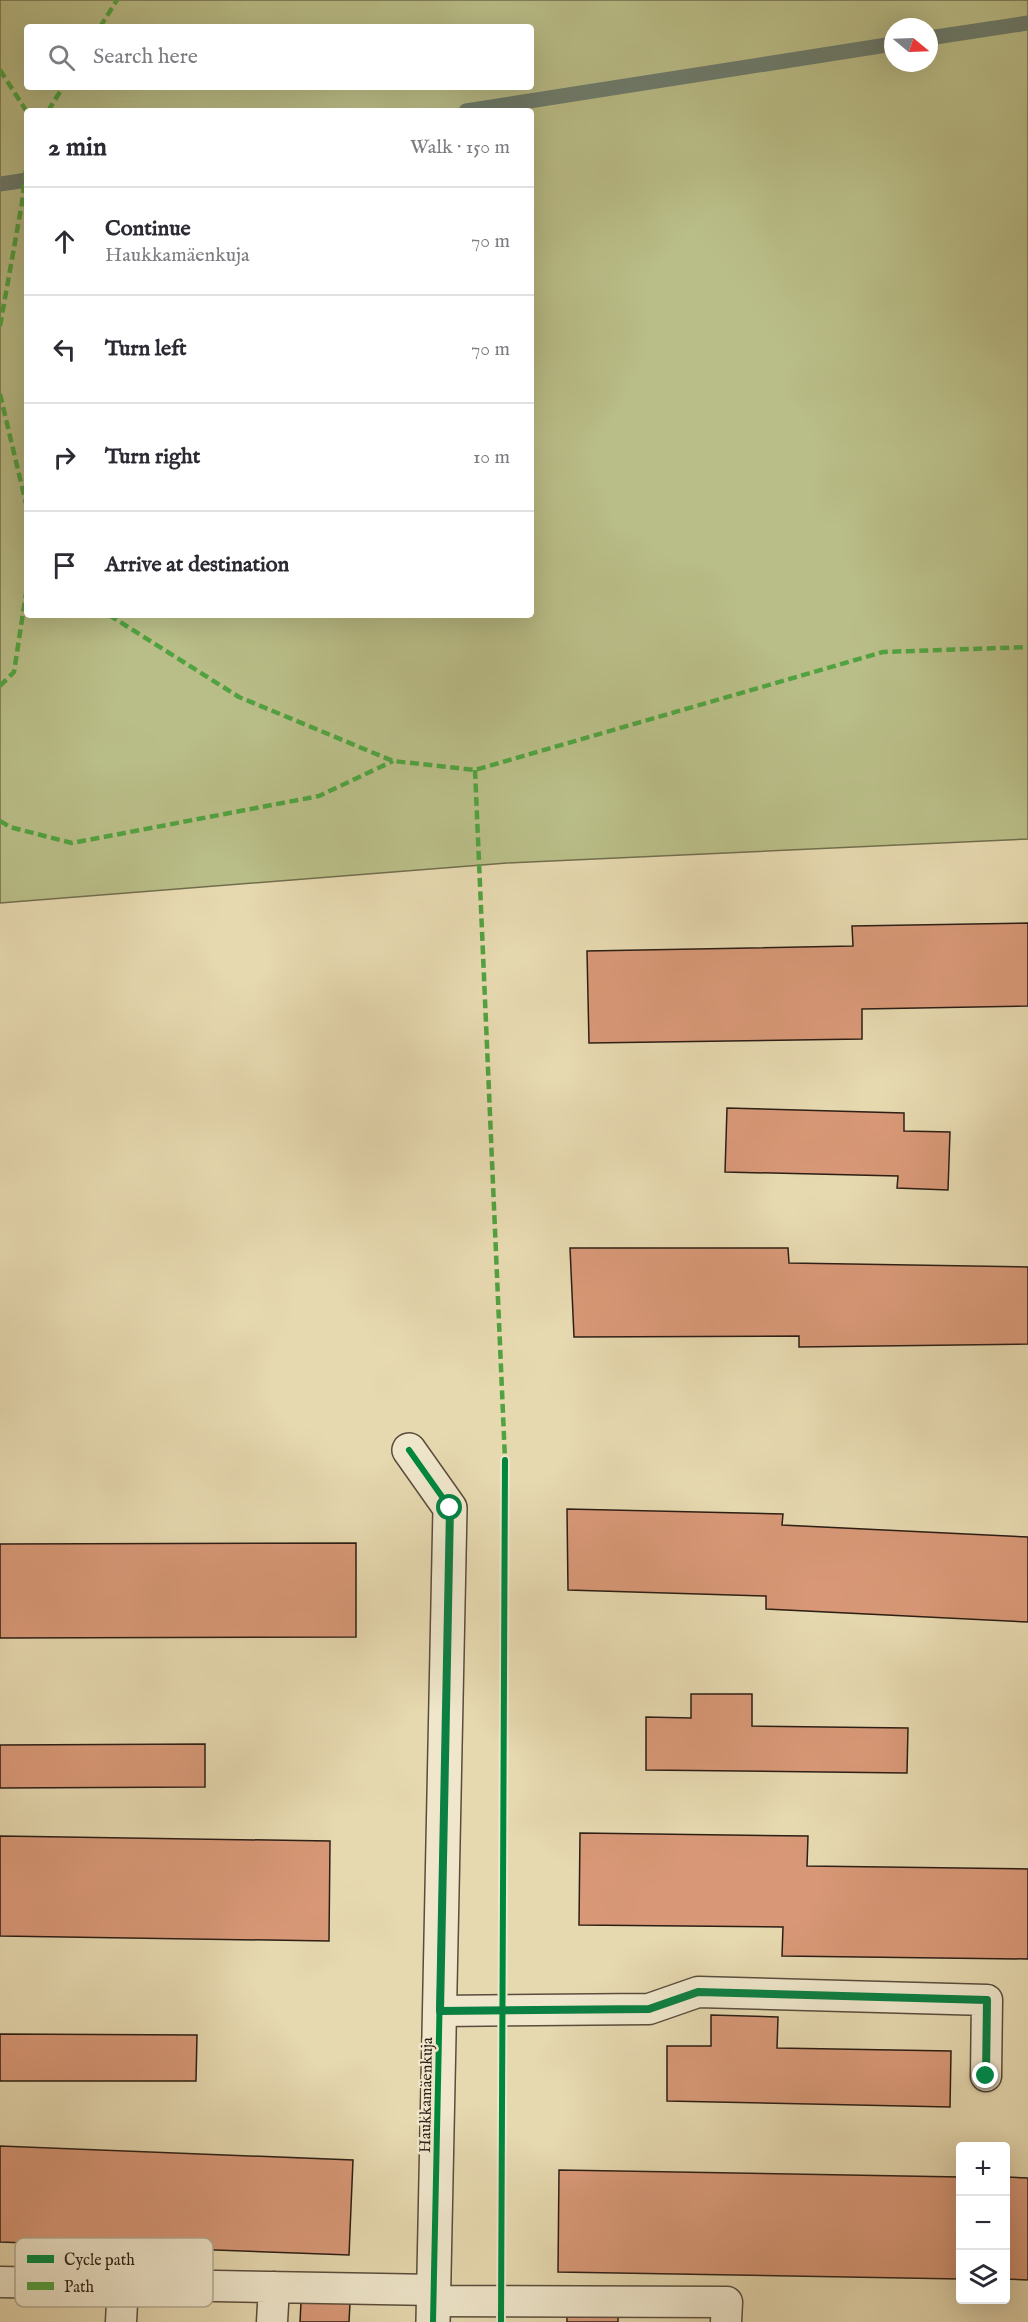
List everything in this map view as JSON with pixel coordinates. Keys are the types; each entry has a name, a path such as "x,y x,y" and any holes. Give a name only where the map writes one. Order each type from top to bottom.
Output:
{"street":[{"name":"Haukkamäenkuja","path":"409,1450 450,1508 434,2304"}],"lane":[{"path":"440,2011 649,2009 698,1992 987,2000 986,2076"},
{"path":"0,2282 15,2282"},
{"path":"213,2286 274,2287 434,2304 501,2302 634,2311 727,2302 726,2322"},
{"path":"272,2322 274,2287"},
{"path":"121,2322 122,2307"}],"green space":[{"path":"0,0 1028,0 1028,839 507,863 0,903"}],"building":[{"path":"1028,923 1028,1006 862,1009 862,1039 589,1043 587,951 853,946 852,926"},
{"path":"727,1108 904,1113 904,1131 950,1132 948,1190 897,1188 898,1176 725,1172"},
{"path":"570,1248 788,1248 789,1263 1028,1267 1028,1344 799,1347 799,1336 574,1337"},
{"path":"567,1509 783,1514 782,1525 1028,1537 1028,1622 766,1609 766,1596 568,1590"},
{"path":"356,1543 356,1637 0,1638 0,1544"},
{"path":"691,1694 752,1694 752,1726 908,1728 907,1773 646,1770 646,1717 691,1718"},
{"path":"205,1744 205,1787 0,1788 0,1745"},
{"path":"580,1833 808,1836 807,1866 1028,1869 1028,1959 782,1956 783,1927 579,1925"},
{"path":"0,1836 330,1841 329,1941 0,1936"},
{"path":"711,2015 778,2017 777,2048 951,2051 950,2107 667,2101 667,2046 711,2046"},
{"path":"0,2034 197,2035 196,2081 0,2081"},
{"path":"0,2146 353,2160 349,2255 213,2250 213,2238 15,2238 15,2243 0,2242"},
{"path":"559,2170 956,2177 956,2279 558,2272"},
{"path":"1010,2177 1028,2178 1028,2280 1010,2279"},
{"path":"301,2302 350,2303 349,2322 300,2322"},
{"path":"567,2310 618,2312 618,2322 567,2322"}],"waterway":[{"path":"938,37 1028,23"},
{"path":"485,108 884,45"},
{"path":"0,184 24,180"}],"marked path":[{"path":"102,24 117,0"},
{"path":"0,70 24,108"},
{"path":"50,108 61,90"},
{"path":"0,326 24,185"},
{"path":"0,394 24,495"},
{"path":"0,686 14,672 24,607"},
{"path":"114,618 239,697 393,761 475,770 883,652 1028,647"},
{"path":"0,821 10,827 72,843 319,796 393,761"},
{"path":"475,770 505,1460"}],"cycle path":[{"path":"409,1450 450,1508 433,2322"},
{"path":"501,2322 505,1460"}],"route":[{"path":"450,1508 440,2011 649,2009 698,1992 987,2000 986,2076"}]}
